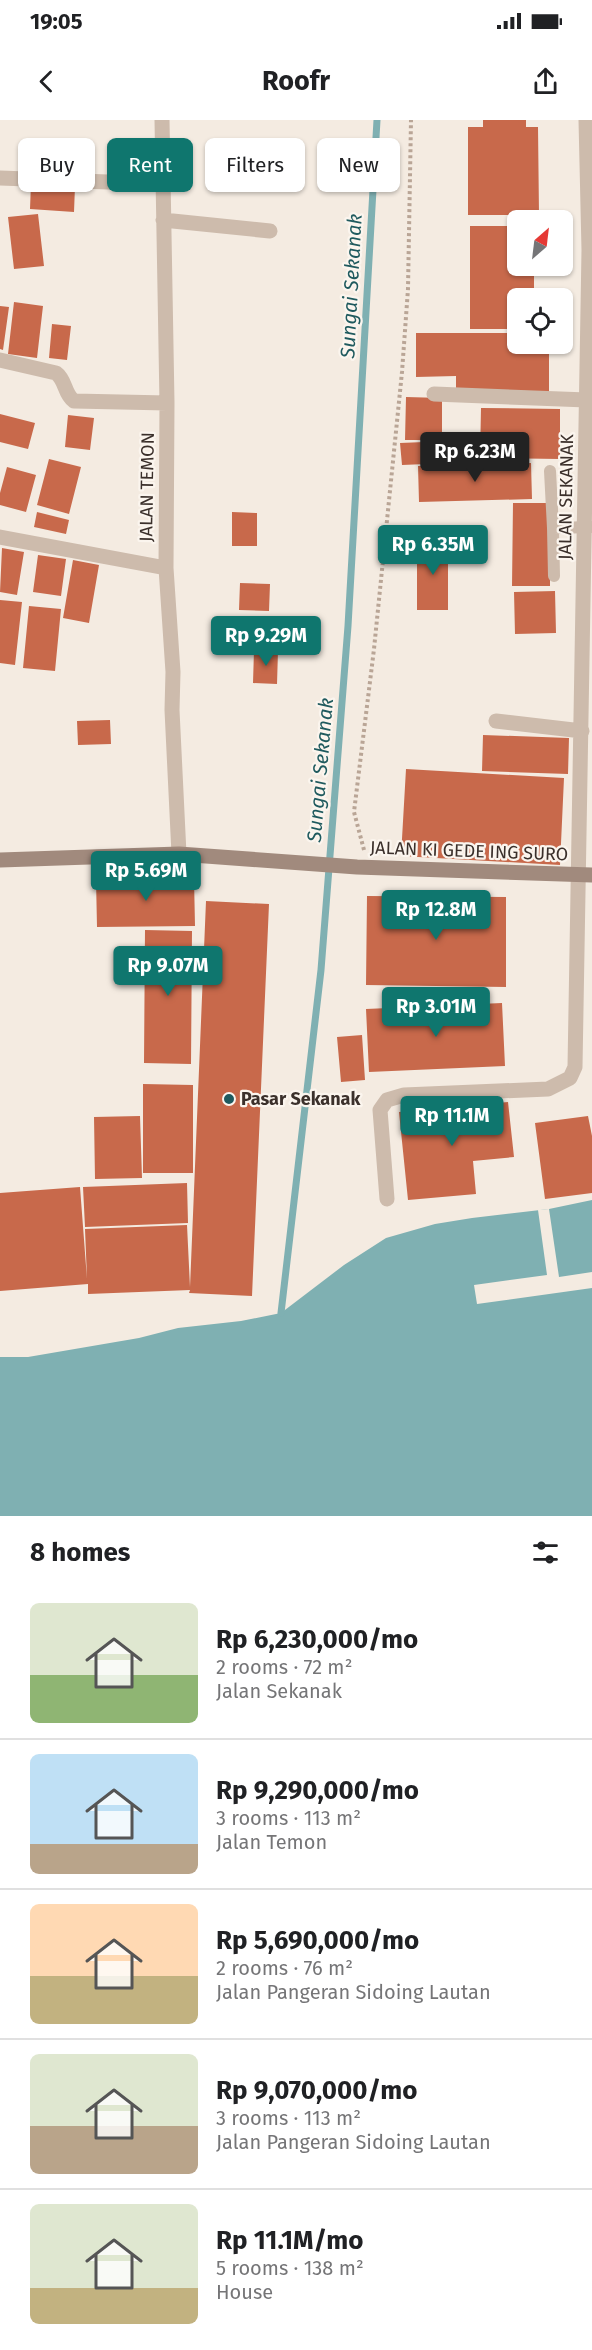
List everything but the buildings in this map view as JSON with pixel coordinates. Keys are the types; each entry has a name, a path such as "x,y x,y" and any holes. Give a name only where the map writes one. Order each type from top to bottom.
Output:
{"street":[{"name":"JALAN TEMON","path":"162,120 162,138"},
{"name":"JALAN SEKANAK","path":"387,1199 380,1110 387,1100 404,1095 548,1089 570,1078 575,1067 586,875 582,731 589,527 587,400 591,250 586,120"},
{"path":"0,178 107,182"},
{"name":"JALAN TEMON","path":"162,192 168,403 166,568 173,672 172,710 179,854"},
{"path":"163,220 270,231"},
{"path":"0,360 56,373 61,376 69,396 74,401 168,403"},
{"path":"434,394 587,400"},
{"path":"0,537 166,568"},
{"path":"496,721 582,731"},
{"name":"JALAN KI GEDE ING SURO","path":"0,860 179,854 364,868 586,875"}],"lane":[{"path":"550,471 554,576"},
{"path":"552,528 589,527"}],"path":[{"path":"364,868 354,812 374,649 402,372 408,289 411,120"}],"water":[{"path":"592,1200 592,1516 0,1516 0,1357 28,1357 139,1338 178,1328 241,1321 281,1313 344,1265 386,1238 435,1224 549,1209"}],"pier":[{"path":"549,1209 559,1277 592,1272 592,1288 477,1304 474,1285 547,1275 538,1210"}],"waterway":[{"name":"Sungai Sekanak","path":"281,1313 321,970 348,626 377,120"}],"place":[{"name":"Pasar Sekanak","path":"229,1099"}]}
